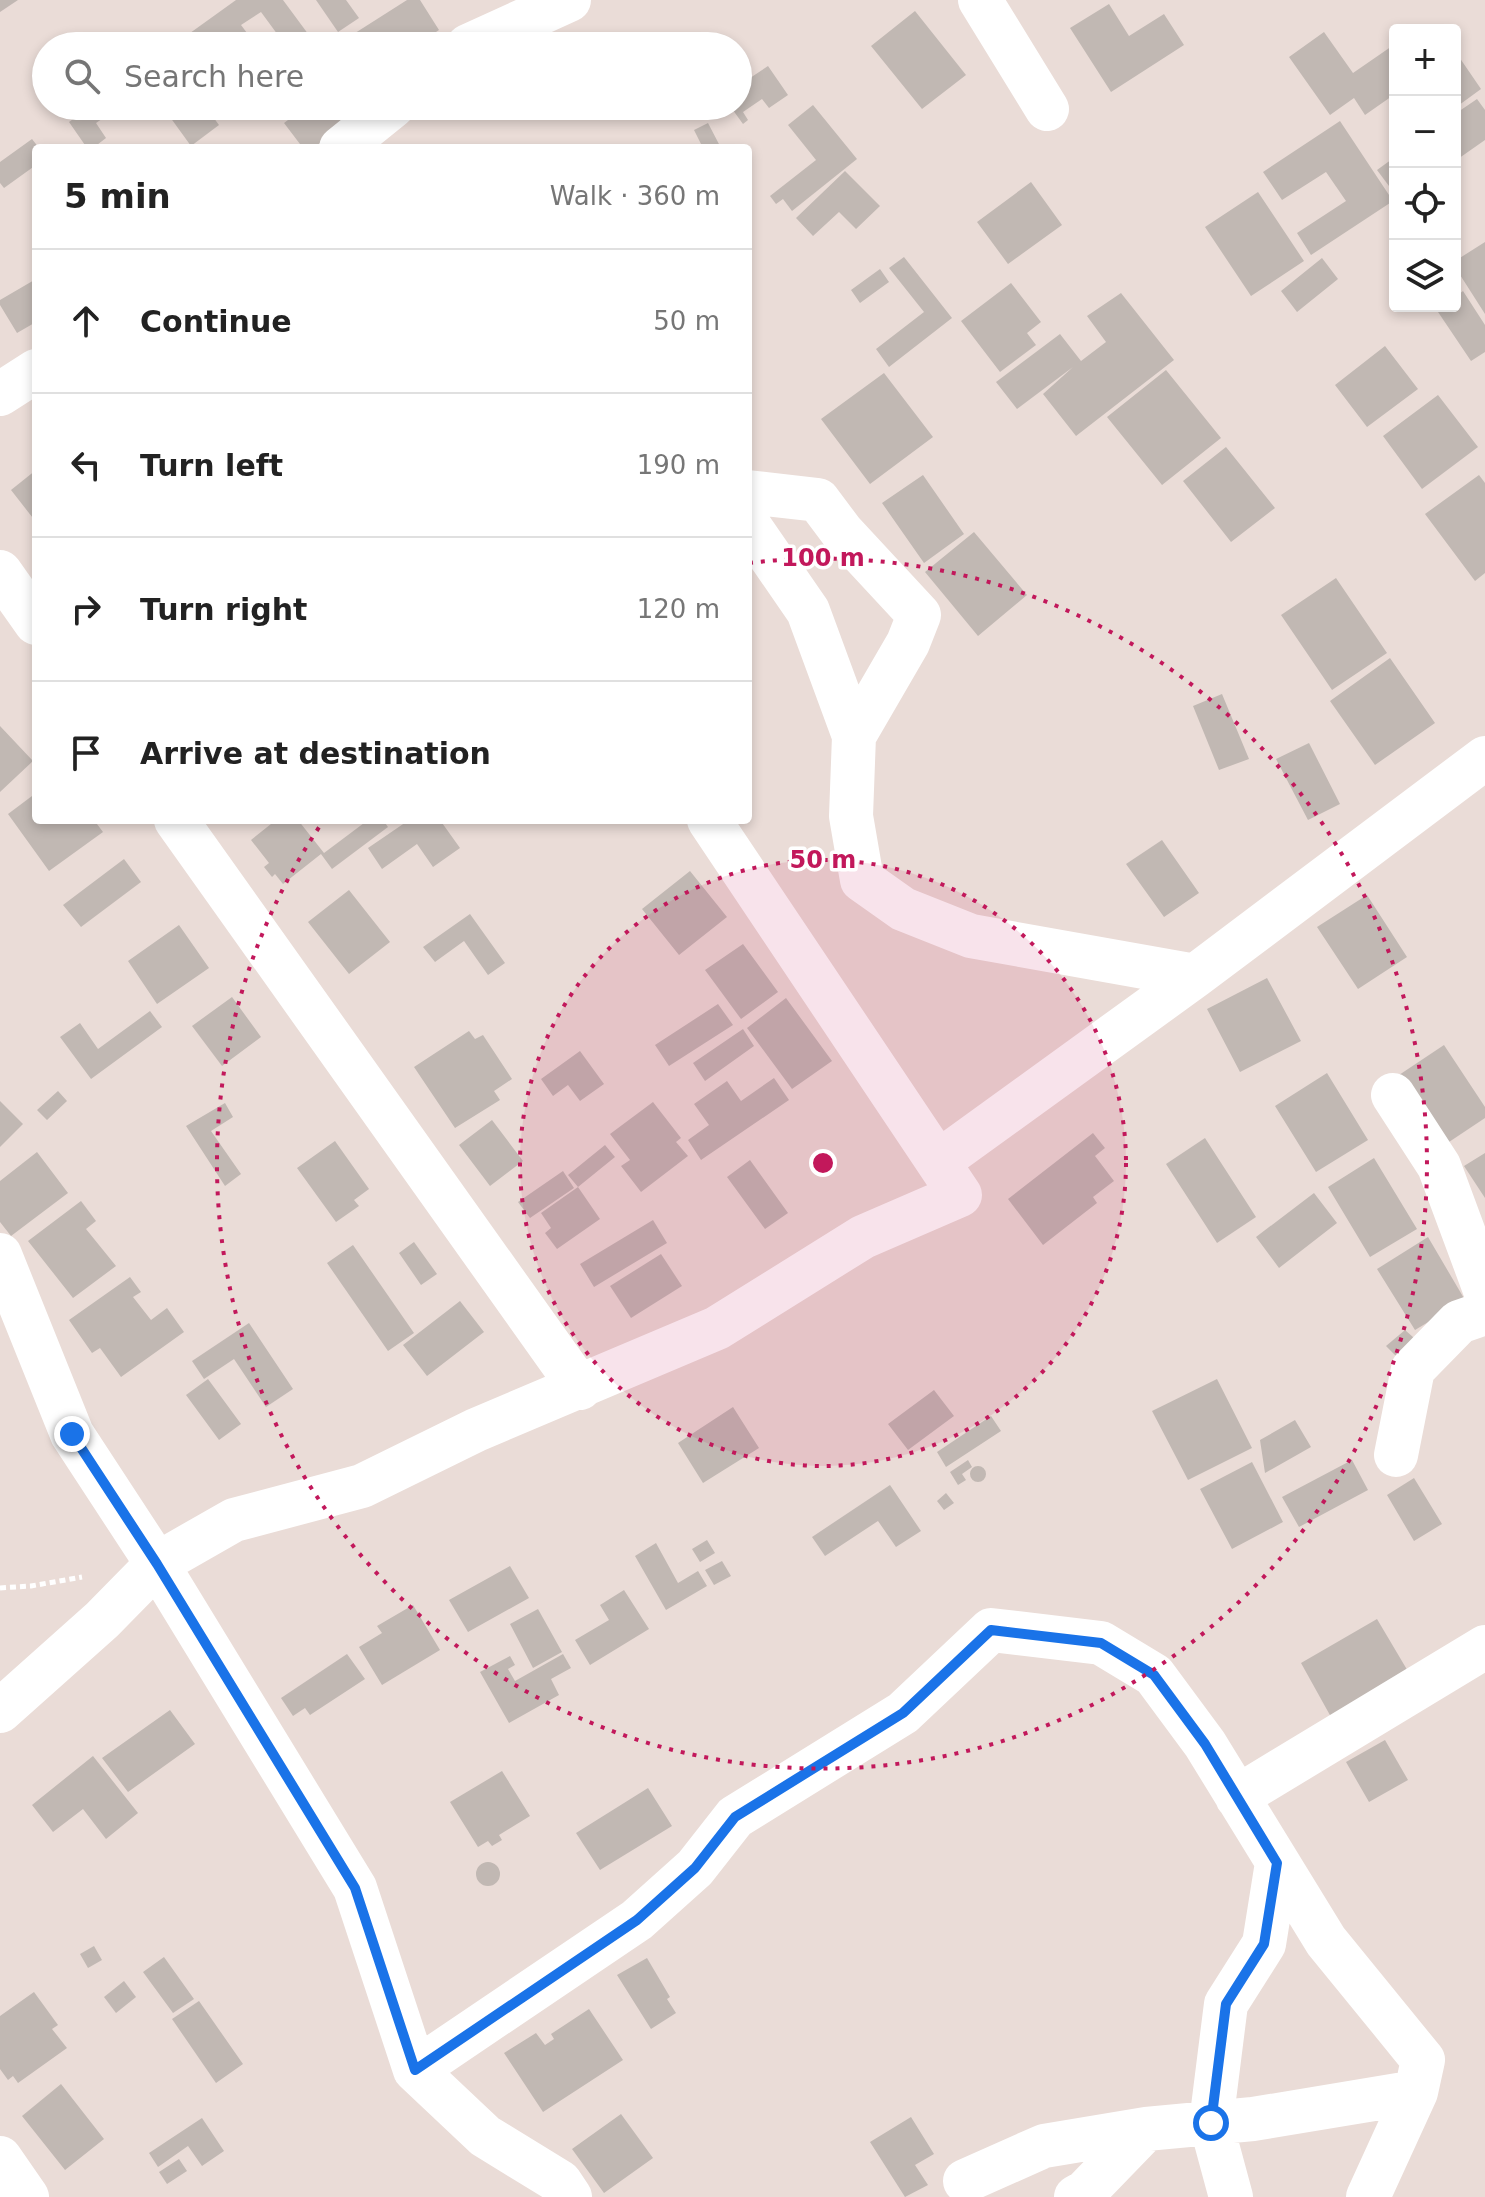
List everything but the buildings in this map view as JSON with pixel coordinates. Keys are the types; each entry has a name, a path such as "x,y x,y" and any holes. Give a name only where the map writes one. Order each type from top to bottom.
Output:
{"street":[{"path":"499,32 569,0"},
{"path":"980,0 1047,109"},
{"path":"346,144 376,120"},
{"path":"0,394 32,374"},
{"path":"752,492 818,500 842,532 919,615 908,643 854,736"},
{"path":"752,530 808,611 854,736 851,816 862,880 903,909 971,936 1195,976"},
{"path":"0,572 32,617"},
{"path":"938,1162 1195,976 1485,758"},
{"path":"179,824 580,1388"},
{"path":"0,1711 102,1620 157,1564 234,1520 362,1486 476,1430 717,1328 863,1237 960,1195 712,824"},
{"path":"1393,1095 1439,1166 1485,1290"},
{"path":"0,1255 72,1434 157,1564 355,1888 415,2070 485,2136 560,2182 570,2197"},
{"path":"1396,1455 1413,1369 1459,1322 1485,1313"},
{"path":"415,2070 637,1920 695,1868 735,1817 903,1713 991,1630 1101,1643 1154,1675 1205,1744 1326,1941 1423,2060 1416,2092 1368,2197"},
{"path":"1237,1797 1485,1647"},
{"path":"1231,2197 1211,2123 1226,2004 1264,1944 1277,1863"},
{"path":"965,2181 1044,2146 1146,2129 1253,2119 1416,2092"},
{"path":"1076,2197 1085,2192 1146,2129"},
{"path":"0,2158 27,2197"}],"path":[{"path":"0,1588 87,1576"}],"route":[{"path":"72,1434 157,1564 355,1888 415,2070 637,1920 695,1868 735,1817 903,1713 991,1630 1101,1643 1154,1675 1205,1744 1277,1863 1264,1944 1226,2004 1211,2123"}]}
